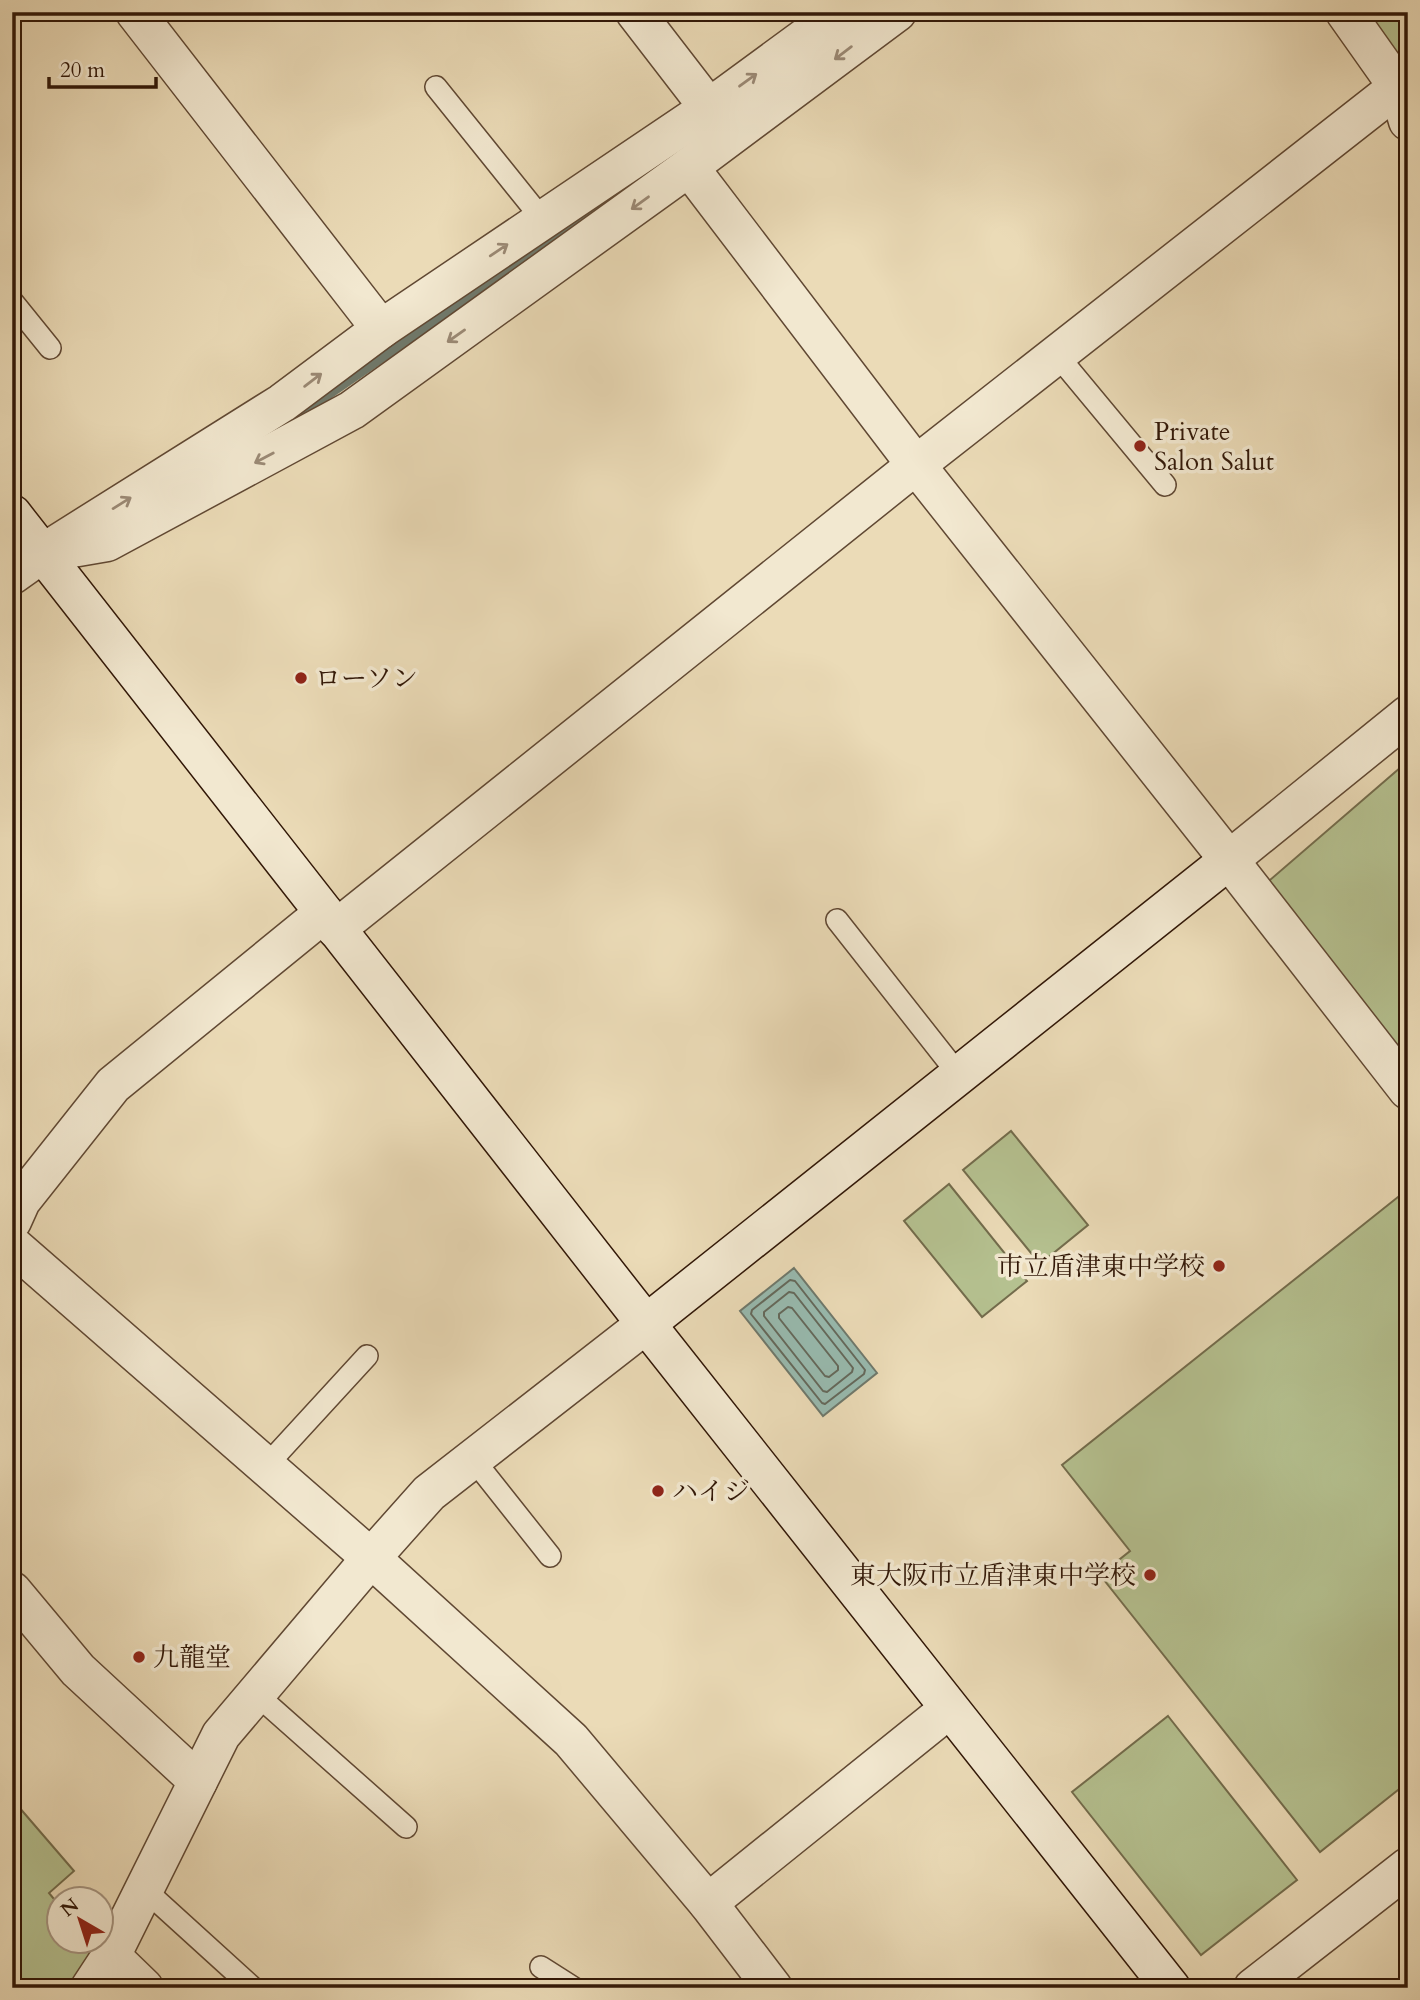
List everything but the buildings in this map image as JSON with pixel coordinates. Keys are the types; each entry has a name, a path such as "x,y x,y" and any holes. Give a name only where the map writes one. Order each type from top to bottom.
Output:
{"street":[{"path":"135,12 381,329"},
{"path":"635,12 709,108"},
{"path":"43,553 107,542 352,410 689,167 897,12"},
{"path":"12,1221 21,1200 113,1085 330,921 1057,355 1403,104 1345,12"},
{"path":"12,575 282,403 381,329 709,108 827,16"},
{"path":"689,167 916,465 1408,1090"},
{"path":"12,514 646,1324 1171,1988"},
{"path":"90,1988 111,1956 221,1735 429,1493 646,1324 1408,715"},
{"path":"12,1245 371,1558 571,1740 708,1903 768,1986"},
{"path":"12,1591 78,1670 198,1781"},
{"path":"708,1903 949,1709"},
{"path":"1253,1988 1408,1867"},
{"path":"111,1956 144,1988"}],"lane":[{"path":"436,87 543,220"},
{"path":"12,301 50,348"},
{"path":"1057,355 1165,485"},
{"path":"837,920 959,1075"},
{"path":"266,1466 367,1356"},
{"path":"473,1459 550,1556"},
{"path":"256,1694 406,1827"},
{"path":"144,1889 253,1988"},
{"path":"541,1968 574,1988"}],"green space":[{"path":"1364,12 1408,12 1408,74"},
{"path":"1408,761 1408,1071 1263,886"},
{"path":"1011,1131 1088,1225 1040,1264 963,1170"},
{"path":"949,1184 1027,1281 982,1317 904,1221"},
{"path":"1408,1189 1408,1782 1320,1852 1100,1575 1130,1551 1062,1465"},
{"path":"1168,1716 1297,1880 1201,1955 1072,1792"},
{"path":"12,1799 74,1871 59,1884 46,1884 46,1954 93,1954 72,1988 12,1988"}],"water":[{"path":"794,1268 877,1373 823,1416 740,1311"}],"waterway":[{"path":"303,410 625,190"}],"place":[{"name":"Private Salon Salut","path":"1140,446"},
{"name":"ローソン","path":"301,678"},
{"name":"市立盾津東中学校","path":"1219,1266"},
{"name":"ハイジ","path":"658,1491"},
{"name":"東大阪市立盾津東中学校","path":"1150,1575"},
{"name":"九龍堂","path":"139,1657"}]}
